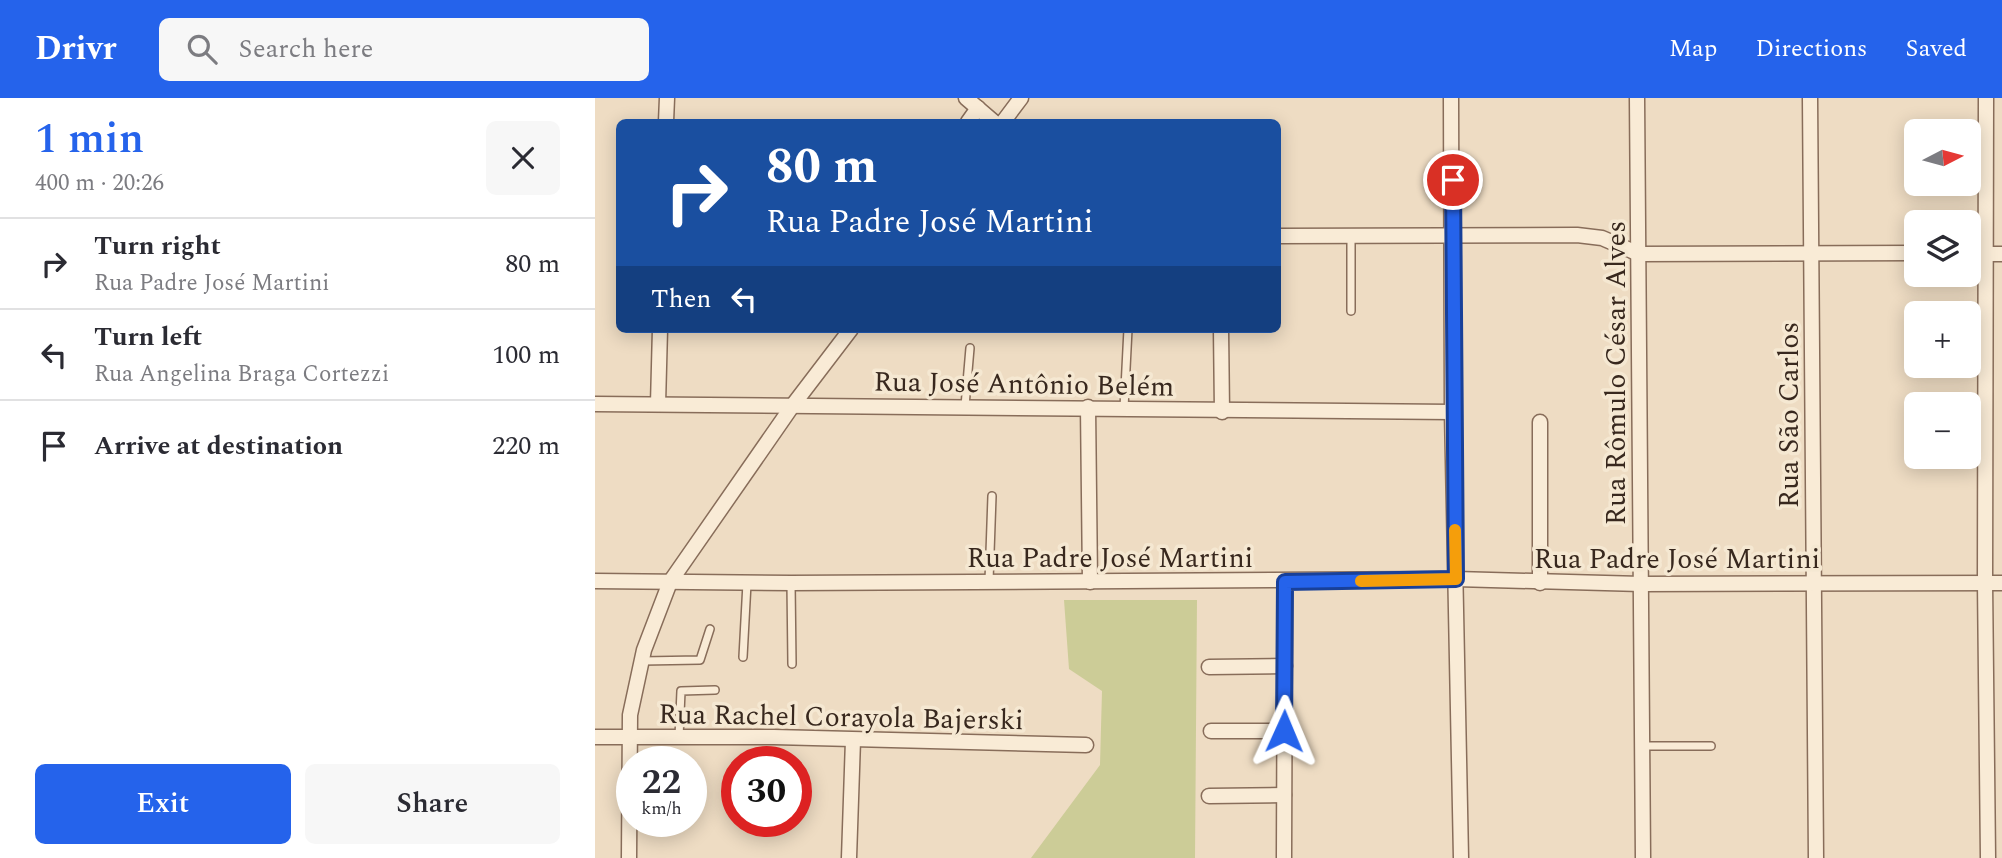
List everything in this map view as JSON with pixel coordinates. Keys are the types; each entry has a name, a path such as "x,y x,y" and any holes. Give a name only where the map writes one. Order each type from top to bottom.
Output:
{"street":[{"path":"666,119 667,98"},
{"path":"966,98 991,119"},
{"path":"1005,119 1021,98"},
{"path":"1451,98 1452,412 1461,858"},
{"name":"Rua Rômulo César Alves","path":"1637,98 1643,858"},
{"name":"Rua São Carlos","path":"1810,98 1816,858"},
{"path":"1986,98 1985,583 1988,858"},
{"path":"970,119 978,108"},
{"path":"1281,236 1577,235 1602,238 1639,254 1904,253"},
{"path":"1981,254 2002,254"},
{"path":"658,404 660,333"},
{"path":"629,858 629,737 641,661 670,582 793,405 848,333"},
{"path":"1221,333 1222,412"},
{"name":"Rua José Antônio Belém","path":"595,404 1088,407 1222,412 1452,412"},
{"path":"1088,407 1090,582"},
{"path":"1540,422 1540,583"},
{"name":"Rua Padre José Martini","path":"595,581 1285,582 1456,579 1641,584 2002,583"},
{"path":"1284,858 1285,582"},
{"path":"1209,667 1285,666"},
{"path":"1211,731 1284,731"},
{"name":"Rua Rachel Corayola Bajerski","path":"595,737 1086,745"},
{"path":"849,858 853,740"},
{"path":"1209,796 1285,795"}],"lane":[{"path":"1350,235 1351,311"},
{"path":"1124,408 1128,333"},
{"path":"965,406 970,348"},
{"path":"989,581 992,496"},
{"path":"743,657 747,583"},
{"path":"791,583 792,664"},
{"path":"641,661 700,660 710,629"},
{"path":"679,737 681,691 715,690"},
{"path":"1642,746 1711,746"}],"green space":[{"path":"1064,600 1197,600 1195,858 1031,858 1100,765 1102,691 1069,669"}],"slow traffic":[{"path":"1361,581 1456,579 1455,530"}],"route":[{"path":"1284,731 1285,582 1456,579 1452,412 1453,180"}]}
